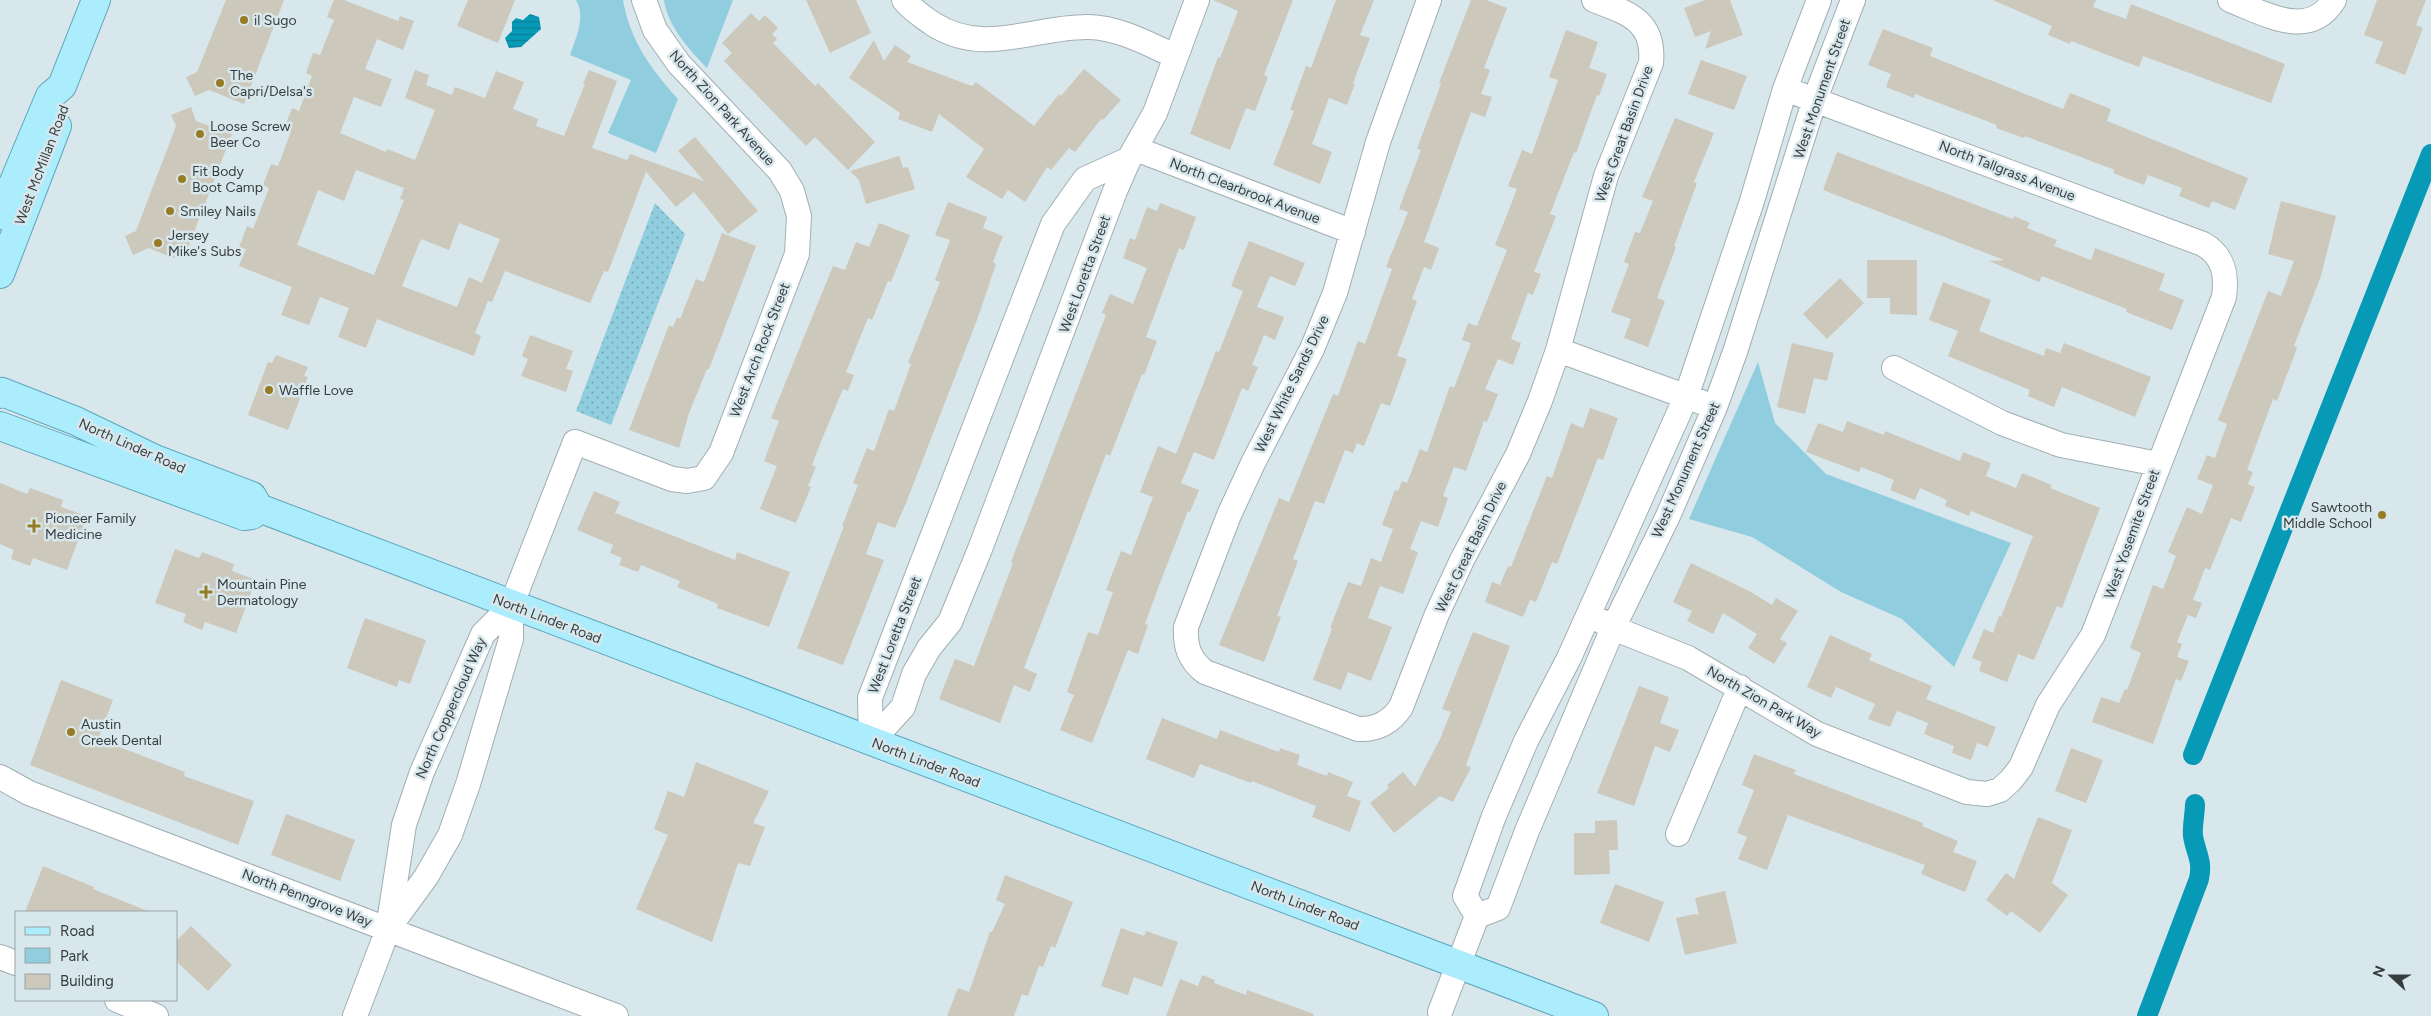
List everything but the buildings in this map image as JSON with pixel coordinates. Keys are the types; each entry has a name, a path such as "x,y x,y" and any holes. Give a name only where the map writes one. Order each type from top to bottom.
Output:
{"main road":[{"name":"West McMillan Road","path":"0,215 50,96 62,86 96,0"},
{"name":"West McMillan Road","path":"0,274 69,96 62,86"},
{"name":"North Linder Road","path":"0,394 2,392 76,421 155,459 252,496 259,508 511,606 1594,1016"},
{"name":"North Linder Road","path":"0,426 244,516 252,515 259,508"}],"street":[{"name":"North Zion Park Avenue","path":"644,0 655,30 679,64 780,171 792,191 799,216"},
{"path":"904,0 911,10 947,32 962,37 1000,40 1041,32 1089,27 1115,31 1175,56"},
{"name":"West Loretta Street","path":"871,742 903,707 914,674 929,648 950,622 980,549 1132,154 1155,114 1197,0"},
{"name":"West White Sands Drive","path":"1367,729 1349,727 1205,672 1199,668 1188,650 1186,627 1229,515 1252,463 1312,349 1335,293 1378,142 1430,0"},
{"name":"West Great Basin Drive","path":"1367,729 1388,721 1401,706 1437,614 1462,560 1518,454 1540,401 1558,350 1606,176 1651,63 1652,48 1648,33 1638,21 1626,13 1594,0"},
{"name":"West Monument Street","path":"1818,0 1785,90 1752,201 1686,397 1569,658 1526,741 1494,816 1465,896 1477,916 1498,908 1527,830 1613,628 1668,516 1715,407 1776,229 1815,99 1853,0"},
{"path":"2230,0 2291,22 2309,22 2326,8"},
{"name":"North Tallgrass Avenue","path":"1785,90 1815,99 2203,244 2212,250 2222,263"},
{"name":"West Loretta Street","path":"871,742 870,698 1053,224 1085,179 1132,154"},
{"name":"North Clearbrook Avenue","path":"1132,154 1353,232"},
{"name":"West Arch Rock Street","path":"511,606 575,442 672,479 687,481 704,478 721,453 797,254 799,216"},
{"name":"West Yosemite Street","path":"2000,790 2021,767 2048,704 2092,635 2224,297 2226,278 2222,263"},
{"path":"1558,350 1715,407"},
{"path":"1894,368 2002,424 2061,445 2158,464"},
{"name":"North Coppercloud Way","path":"355,1016 388,929 404,825 422,772 483,634 511,606"},
{"name":"North Coppercloud Way","path":"388,929 426,877 450,835 468,784 511,639 511,606"},
{"name":"North Zion Park Way","path":"1589,614 1613,628 1688,658 1817,734 1967,792 1987,794 2000,790"},
{"path":"1678,834 1740,687"},
{"name":"North Penngrove Way","path":"0,777 29,793 616,1016"},
{"path":"1436,1015 1477,916"},
{"path":"0,957 15,963"},
{"path":"119,1001 156,1016"}],"green space":[{"path":"576,0 623,0 631,29 643,54 678,99 656,153 608,133 631,80 570,55 580,21 579,7"},
{"path":"664,0 733,0 707,68 680,37 666,10"},
{"path":"655,203 685,234 611,425 576,411"},
{"path":"1758,362 1775,423 1826,474 2011,543 1954,667 1902,619 1841,592 1752,537 1689,519"}],"shaded area":[{"path":"530,14 539,17 541,29 521,47 509,48 505,38 512,31 512,22 516,18 523,20"}],"waterway":[{"path":"2193,755 2431,154"},
{"path":"2147,1016 2199,879 2200,862 2193,836 2195,804"}],"place":[{"name":"il Sugo","path":"244,20"},
{"name":"The Capri/Delsa's","path":"220,83"},
{"name":"Loose Screw Beer Co","path":"200,134"},
{"name":"Fit Body Boot Camp","path":"182,179"},
{"name":"Smiley Nails","path":"170,211"},
{"name":"Jersey Mike's Subs","path":"158,243"},
{"name":"Waffle Love","path":"269,390"},
{"name":"Sawtooth Middle School","path":"2382,515"},
{"name":"Pioneer Family Medicine","path":"34,526"},
{"name":"Mountain Pine Dermatology","path":"206,592"},
{"name":"Austin Creek Dental","path":"71,732"}]}
